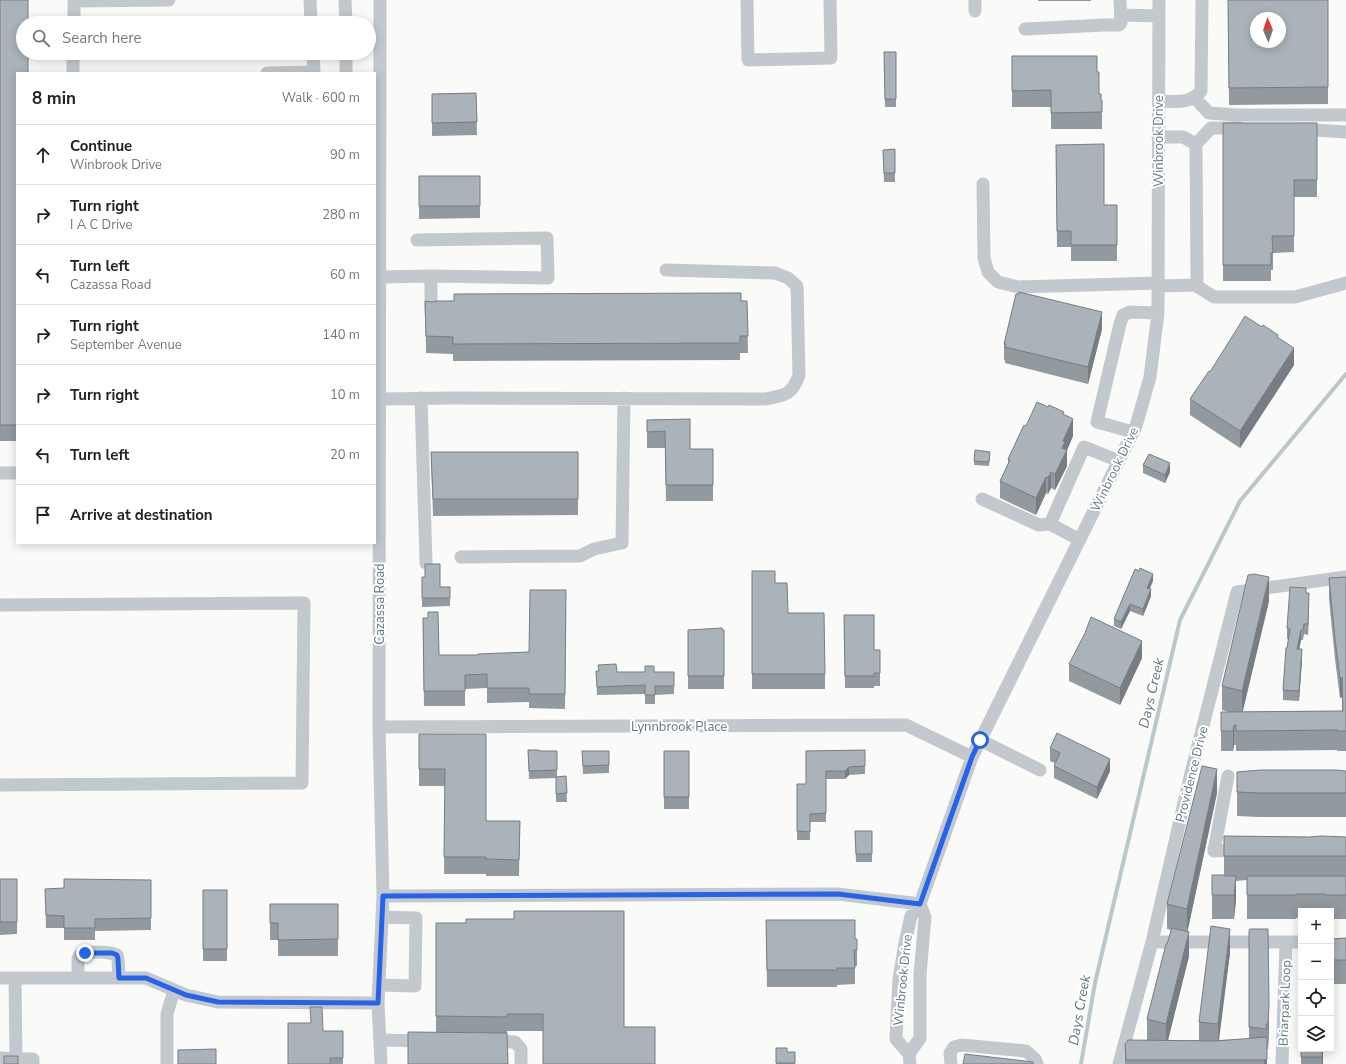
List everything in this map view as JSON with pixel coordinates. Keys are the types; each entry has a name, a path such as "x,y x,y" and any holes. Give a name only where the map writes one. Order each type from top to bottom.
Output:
{"street":[{"path":"74,16 74,1 170,0"},
{"path":"310,0 311,16"},
{"path":"346,0 346,16"},
{"name":"Cazassa Road","path":"380,0 380,277 377,307 380,399 379,727 383,896 378,1003 381,1064"},
{"path":"747,0 748,60 831,58 830,0"},
{"path":"1025,29 1104,24 1118,25 1121,23 1120,0"},
{"name":"Winbrook Drive","path":"920,904 925,916 920,975 920,1038 910,1059 896,1039 896,1017 904,942 911,916 920,904 972,757 1136,426 1150,376 1158,313 1159,0"},
{"path":"1158,102 1186,101 1195,98 1201,91 1202,0"},
{"path":"1121,15 1159,16"},
{"path":"73,60 73,72"},
{"path":"313,60 314,72"},
{"path":"346,60 346,72"},
{"path":"1195,98 1209,113 1237,115 1346,115"},
{"path":"1195,285 1197,281 1196,144 1211,128 1250,128"},
{"path":"1290,129 1346,132"},
{"path":"1158,137 1183,137 1196,144"},
{"path":"983,184 984,258 988,272 998,282 1018,287 1158,284 1195,285 1214,297 1294,297 1346,283"},
{"path":"380,277 431,276 548,278 547,238 417,240"},
{"path":"380,399 766,399 786,395 796,385 799,375 797,286 788,278 775,273 666,270"},
{"path":"431,276 431,310"},
{"path":"1133,432 1097,422 1123,315 1130,312 1158,313"},
{"path":"421,398 426,563"},
{"path":"461,557 580,556 594,549 622,543 624,398"},
{"path":"1050,524 1084,447 1119,460"},
{"path":"0,473 16,473"},
{"path":"982,498 1039,526 1050,524 1080,540"},
{"name":"Providence Drive","path":"1119,1064 1152,942 1190,777 1237,592 1346,577"},
{"path":"0,605 304,603 302,783 0,785"},
{"name":"Lynnbrook Place","path":"379,727 906,725 972,757"},
{"path":"980,740 1040,770"},
{"path":"1228,776 1214,851 1253,850"},
{"path":"1190,777 1244,776"},
{"path":"383,896 838,894 920,904"},
{"path":"379,985 415,986 416,918 382,917"},
{"name":"Briarpark Loop","path":"1152,942 1298,942"},
{"name":"Briarpark Loop","path":"1282,1064 1286,942"},
{"path":"78,978 78,959 80,955 85,953 112,953 117,955 119,978"},
{"path":"0,978 146,978 186,995 218,1002 378,1003"},
{"path":"15,978 16,1059"},
{"path":"167,1064 167,1014 174,990"},
{"path":"380,1040 436,1041"},
{"path":"475,1041 514,1042 521,1048 521,1064"},
{"path":"951,1064 950,1053 954,1047 962,1045 1026,1051 1036,1059 1037,1064"},
{"path":"0,1058 33,1059 33,1064"}],"building":[{"path":"0,0 28,0 28,16 16,16 16,60 28,60 28,72 16,72 16,425 0,425"},
{"path":"1228,0 1328,0 1328,87 1229,88"},
{"path":"884,52 896,52 896,99 885,99"},
{"path":"1012,56 1097,56 1097,72 1099,72 1099,94 1101,94 1102,100 1102,112 1051,113 1051,90 1012,91"},
{"path":"476,93 477,122 432,123 432,94"},
{"path":"1223,123 1317,123 1317,180 1294,180 1294,236 1272,236 1273,253 1271,253 1271,265 1223,265"},
{"path":"1104,144 1104,205 1117,205 1117,245 1071,245 1071,231 1057,231 1056,145"},
{"path":"895,149 895,173 884,173 883,150"},
{"path":"419,176 480,176 480,206 419,206"},
{"path":"1019,292 1102,312 1088,367 1005,347 1006,344 1004,344 1016,294 1019,294"},
{"path":"741,293 741,301 747,301 748,336 740,336 740,343 453,344 453,337 426,336 425,301 454,301 454,294"},
{"path":"1245,316 1262,327 1263,325 1278,335 1277,337 1294,348 1240,431 1190,399 1209,371 1210,372"},
{"path":"1037,402 1048,407 1049,405 1064,412 1063,414 1073,419 1063,441 1065,442 1062,448 1067,450 1055,474 1051,472 1048,478 1046,477 1036,498 1000,481 1010,460 1008,459"},
{"path":"690,419 690,449 713,449 713,485 666,485 665,431 647,432 647,420"},
{"path":"975,450 990,452 989,462 974,461"},
{"path":"431,452 578,452 578,499 433,499"},
{"path":"1149,454 1170,463 1165,475 1143,465"},
{"path":"425,564 440,564 440,587 450,587 450,598 422,598 422,577 425,577"},
{"path":"1140,568 1153,574 1147,588 1151,589 1143,609 1130,604 1121,622 1114,619 1135,569 1139,571"},
{"path":"752,571 775,571 775,583 787,583 788,613 824,613 825,674 752,674"},
{"path":"1254,574 1269,577 1242,691 1222,686 1248,575"},
{"path":"1346,577 1346,731 1236,731 1236,725 1234,725 1233,731 1221,731 1221,712 1343,711 1342,677 1340,678 1329,578"},
{"path":"1290,587 1306,588 1306,593 1309,593 1308,624 1304,624 1303,630 1301,630 1297,649 1302,649 1299,691 1283,690 1286,648 1290,629 1287,628"},
{"path":"530,590 566,590 565,694 529,694 529,688 487,688 487,674 465,675 465,691 424,691 423,618 428,618 428,612 438,612 439,655 478,655 529,652"},
{"path":"844,615 874,615 874,650 880,650 880,673 874,673 874,676 845,676"},
{"path":"1091,617 1142,641 1120,688 1069,664 1085,633"},
{"path":"722,628 722,630 724,630 724,676 688,676 688,630"},
{"path":"616,664 617,672 645,672 645,666 654,666 654,672 674,672 674,686 655,686 655,695 645,695 645,685 597,687 596,671 599,671 598,665"},
{"path":"1057,733 1110,759 1097,787 1054,766 1060,753 1050,748"},
{"path":"419,734 486,734 486,821 520,821 519,860 486,859 486,857 444,857 445,769 419,769"},
{"path":"528,750 557,751 557,770 529,771"},
{"path":"865,750 865,766 849,767 845,771 826,771 826,813 810,814 810,832 797,831 797,784 806,784 806,751"},
{"path":"582,751 609,751 609,765 583,766"},
{"path":"664,751 689,751 689,797 664,797"},
{"path":"1202,766 1217,769 1187,909 1167,904"},
{"path":"1261,770 1346,771 1346,793 1237,792 1237,772"},
{"path":"566,776 567,793 556,794 556,777"},
{"path":"855,831 872,831 872,854 856,854"},
{"path":"1224,836 1346,837 1346,856 1224,856"},
{"path":"1212,875 1236,876 1234,895 1212,895"},
{"path":"1247,876 1346,876 1346,895 1247,895"},
{"path":"0,879 17,879 17,922 0,922"},
{"path":"64,879 151,880 151,918 95,919 95,928 64,928 64,916 46,915 45,889 64,888"},
{"path":"203,890 227,890 227,949 203,949"},
{"path":"270,904 338,904 338,939 278,940 278,923 270,923"},
{"path":"514,911 624,911 624,1027 655,1027 655,1064 543,1064 543,1014 507,1014 507,1017 436,1016 436,923 466,923 466,919 514,919"},
{"path":"766,920 855,920 855,939 857,939 857,950 854,950 855,968 837,968 837,970 767,970"},
{"path":"1211,926 1230,929 1218,1024 1199,1022"},
{"path":"1172,928 1189,932 1166,1024 1147,1019 1166,944"},
{"path":"1250,929 1268,929 1269,1003 1268,1024 1266,1024 1267,1029 1249,1027"},
{"path":"1346,938 1346,960 1334,960 1334,939"},
{"path":"310,1007 322,1007 323,1031 343,1031 343,1058 330,1058 330,1064 288,1064 288,1023 311,1023"},
{"path":"408,1032 507,1033 508,1064 408,1064"},
{"path":"1267,1037 1267,1059 1264,1060 1126,1060 1125,1044 1128,1040 1216,1041"},
{"path":"776,1048 787,1048 787,1052 795,1052 795,1063 776,1063"},
{"path":"216,1049 216,1064 178,1064 178,1050"},
{"path":"1301,1052 1322,1052 1322,1057 1301,1057"},
{"path":"965,1054 1033,1062 1033,1064 963,1064"},
{"path":"4,1056 18,1056 18,1064 4,1064"}],"waterway":[{"name":"Days Creek","path":"1081,1064 1095,983 1180,620 1240,501 1346,374"}],"route":[{"path":"85,953 112,953 117,955 119,978 146,978 186,995 218,1002 378,1003 383,896 838,894 920,904 972,757 980,740"}]}
